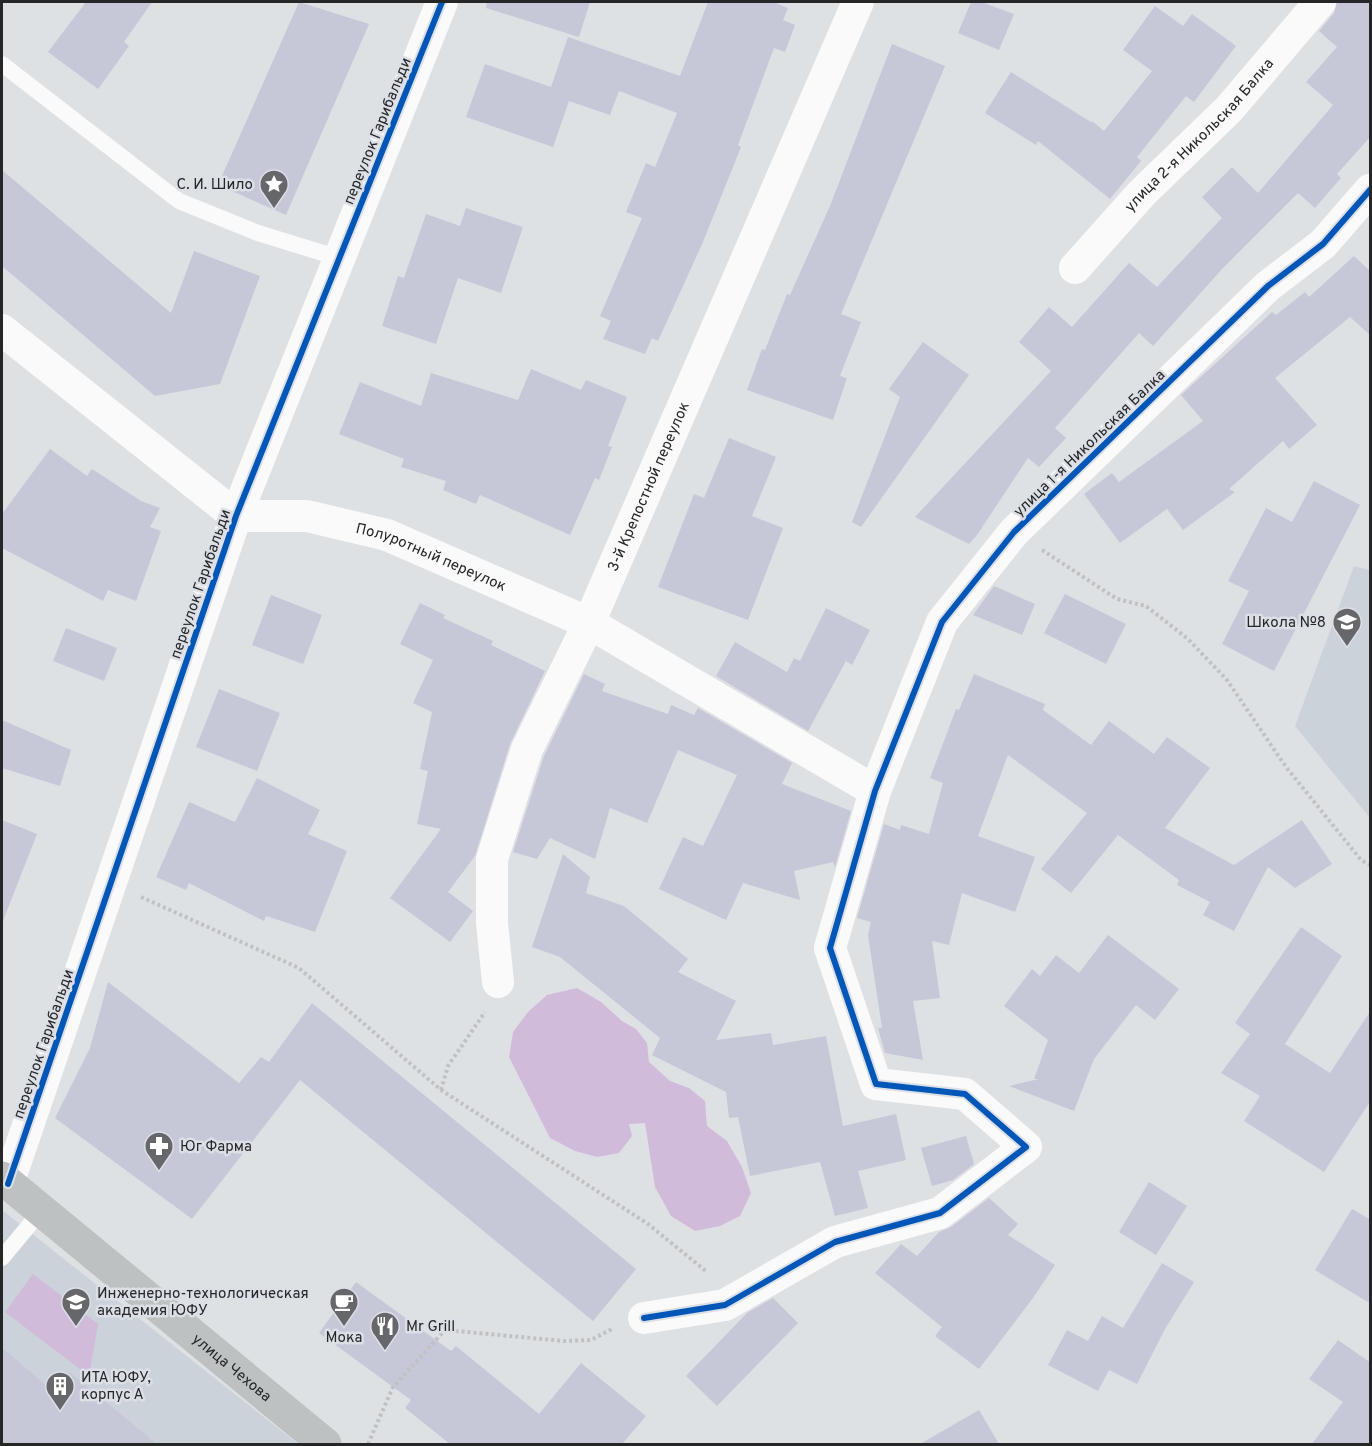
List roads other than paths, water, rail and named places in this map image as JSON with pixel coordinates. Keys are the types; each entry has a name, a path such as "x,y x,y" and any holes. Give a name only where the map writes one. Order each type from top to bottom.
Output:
{"main road":[{"name":"улица Чехова","path":"5,1181 325,1444"}],"street":[{"name":"переулок Гарибальди","path":"5,1181 111,883 236,516 442,2"},
{"name":"3-й Крепостной переулок","path":"498,982 492,923 492,859 527,749 589,623 858,2"},
{"name":"улица 2-я Никольская Балка","path":"1075,268 1142,193 1229,109 1320,2"},
{"name":"улица 1-я Никольская Балка","path":"644,1318 725,1305 835,1242 939,1213 1026,1147 965,1094 876,1084 830,948 875,791 942,622 1014,532 1268,286 1323,244 1371,190"},
{"path":"2,330 236,516"},
{"name":"Полуротный переулок","path":"236,516 307,516 387,535 589,623 875,791"}],"lane":[{"path":"2,64 179,201 258,233 339,258"},
{"path":"2,1258 41,1210"}],"place":[{"name":"С. И. Шило","path":"274,210"},
{"name":"Школа №8","path":"1347,648"},
{"name":"Юг Фарма","path":"159,1172"},
{"name":"Инженерно-технологическая академия ЮФУ","path":"76,1328"},
{"name":"Мока","path":"344,1328"},
{"name":"Mr Grill","path":"385,1352"},
{"name":"ИТА ЮФУ, корпус А","path":"60,1412"}]}
